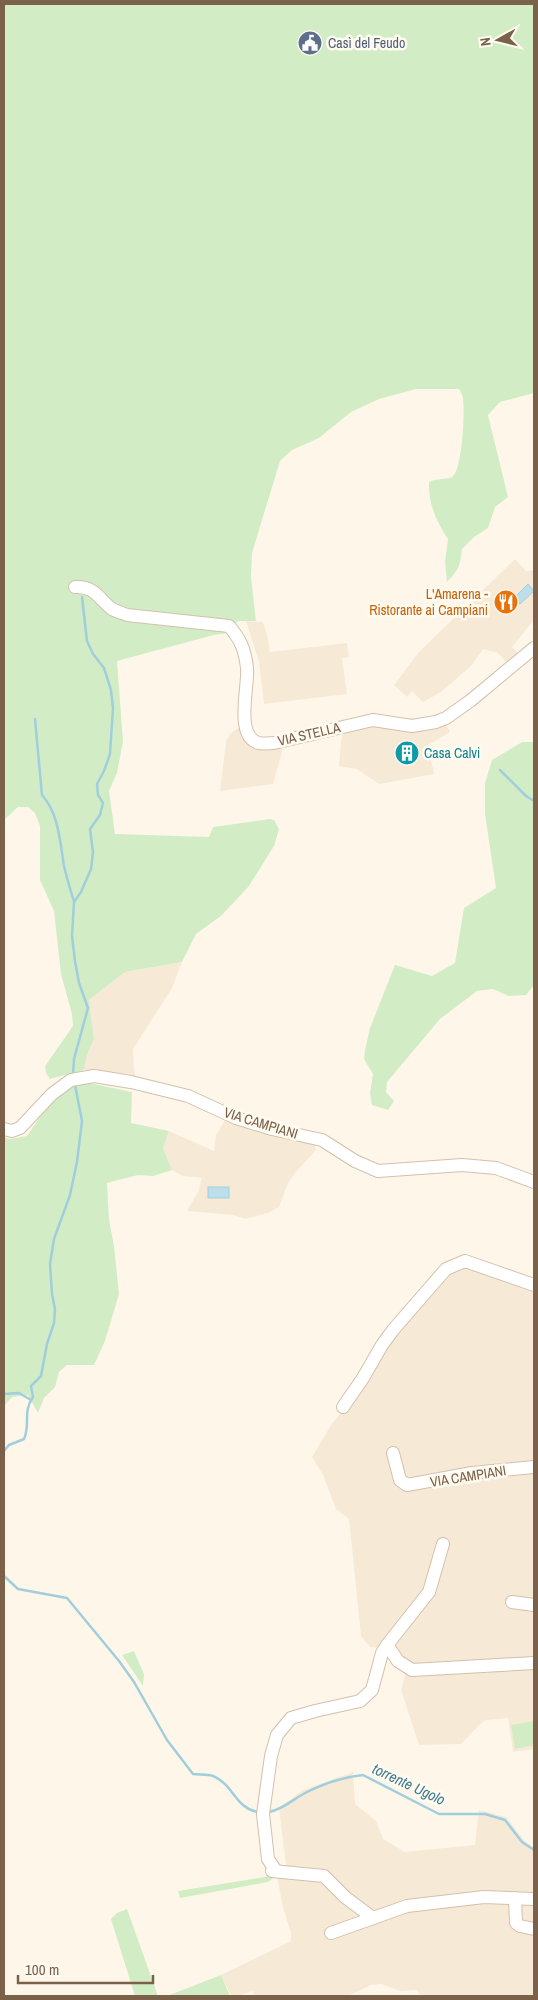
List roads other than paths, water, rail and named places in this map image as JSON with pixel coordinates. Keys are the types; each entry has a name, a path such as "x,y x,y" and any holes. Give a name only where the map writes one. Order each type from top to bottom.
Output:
{"street":[{"name":"VIA STELLA","path":"76,587 91,589 113,609 127,615 229,626 239,638 244,650 247,670 245,727 250,738 258,743 274,743 373,720 412,726 436,722 446,718 470,701 534,648"},
{"name":"VIA CAMPIANI","path":"4,1129 12,1131 20,1128 52,1094 71,1080 94,1076 130,1082 188,1096 236,1118 272,1130 322,1140 356,1161 378,1171 462,1165 496,1168 534,1182"},
{"path":"343,1407 382,1345 446,1269 465,1261 534,1285"},
{"name":"VIA CAMPIANI","path":"393,1454 400,1480 407,1485 467,1474 534,1467"},
{"path":"373,1918 345,1897 324,1876 274,1871 268,1859 264,1814 271,1756 276,1735 292,1718 360,1700 372,1690 382,1653 429,1592 443,1544"},
{"path":"512,1602 534,1605"},
{"path":"387,1645 398,1661 412,1670 534,1662"},
{"path":"331,1933 406,1906 484,1897 534,1899"},
{"path":"515,1898 516,1923 520,1926 534,1929"}],"water":[{"path":"528,584 534,591 520,604 514,598"},
{"path":"208,1187 229,1187 229,1198 208,1198"}],"waterway":[{"path":"73,1074 74,1059 88,1008 79,983 75,961 72,936 74,902 81,892 91,869 93,852 90,829 100,815 103,803 98,795 97,784 110,754 113,708 111,690 104,668 93,654 87,641 82,597"},
{"path":"35,719 42,795 55,819 64,866 74,901"},
{"path":"500,770 526,796 534,801"},
{"path":"4,1451 9,1445 24,1439 27,1428 28,1408 33,1397 31,1386 41,1376 47,1344 54,1323 55,1309 50,1264 54,1239 70,1195 77,1162 82,1121 75,1085"},
{"path":"4,1394 19,1393 31,1400"},
{"path":"4,1576 18,1589 67,1598 119,1661 134,1682 167,1740 193,1774 211,1775 220,1780 244,1806 258,1812"},
{"name":"torrente Ugolo","path":"269,1812 279,1809 320,1786 341,1779 363,1775 439,1814 485,1814 505,1820 522,1842 534,1850"}],"place":[{"name":"Casì del Feudo","path":"310,43"},
{"name":"L'Amarena - Ristorante ai Campiani","path":"506,602"},
{"name":"Casa Calvi","path":"407,753"}]}
